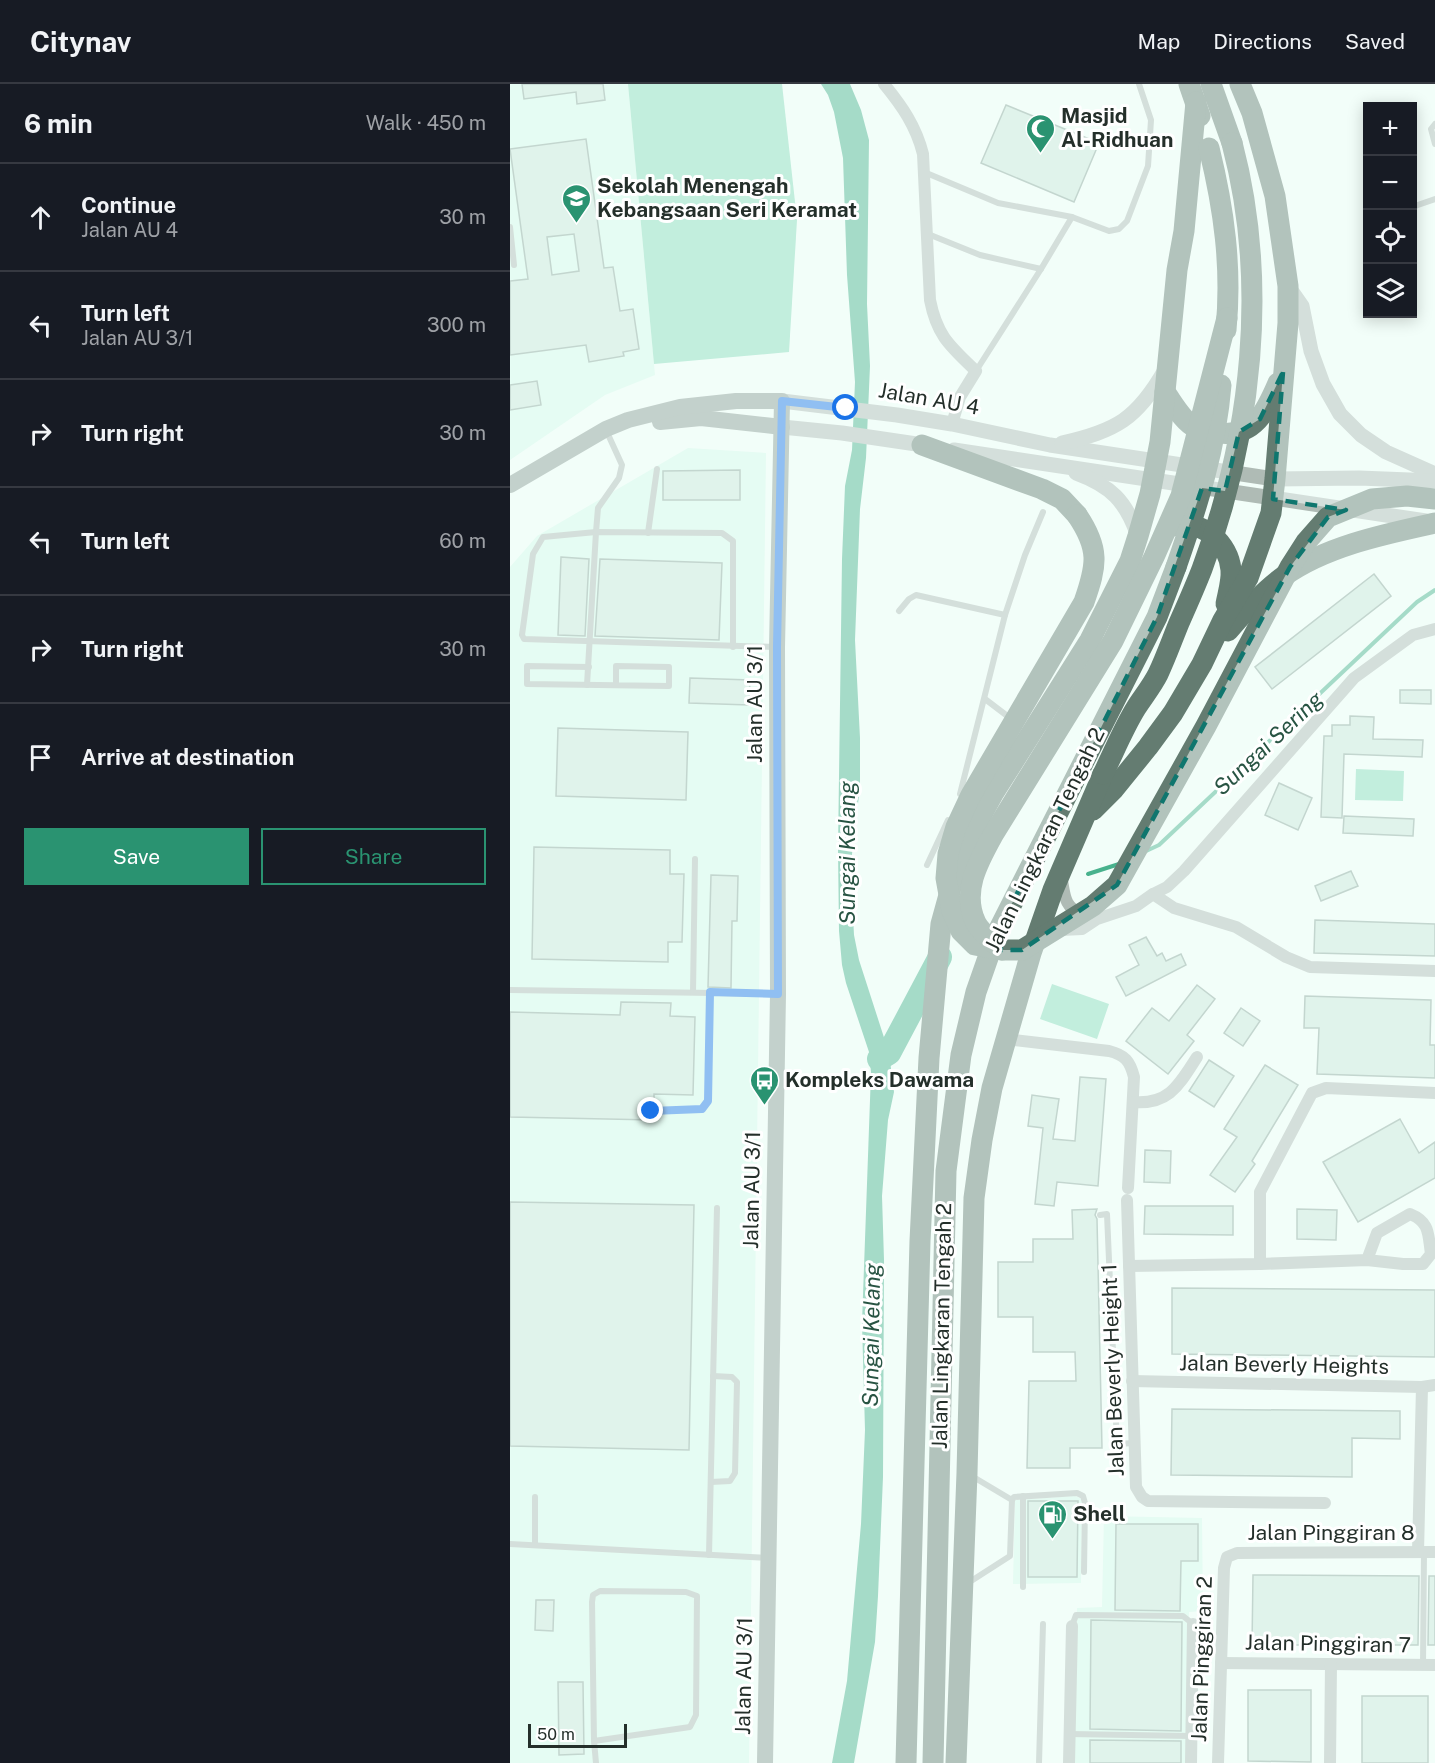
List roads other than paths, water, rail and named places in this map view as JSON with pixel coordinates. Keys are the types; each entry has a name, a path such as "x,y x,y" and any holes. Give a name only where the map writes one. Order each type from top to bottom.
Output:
{"highway":[{"name":"Jalan Lingkaran Tengah 2","path":"956,1763 975,1198 992,1088 1031,953 1053,890 1103,774 1135,710 1157,675 1202,569 1234,457 1245,396 1252,319 1249,233 1242,184 1232,143 1211,84"},
{"path":"1086,817 1114,789 1173,712 1202,664 1223,620 1248,578 1271,513 1288,323 1288,286 1275,196 1252,113 1240,84"},
{"name":"Jalan Lingkaran Tengah 2","path":"933,1763 946,1171 961,1055 976,992 996,935 1157,617 1196,511 1216,428 1227,318 1226,231 1209,148 1192,93"},
{"path":"906,1763 920,1241 929,1058 941,924 957,866 975,827 993,794 1090,640 1130,561 1138,536 1155,470 1165,392 1177,270 1184,231 1192,93"},
{"path":"1002,950 976,925 970,900 971,884 978,862 1113,641 1154,557 1180,496 1227,318"},
{"path":"1165,392 1185,418 1196,428 1230,434 1245,430 1260,419 1283,372"},
{"path":"922,445 1042,489 1062,500 1077,515 1088,531 1095,556 1092,579 1084,602 970,795 948,854 946,878 951,911 961,931 975,945 1002,950 1022,950 1093,906 1117,885 1179,776 1290,567 1306,542 1328,517 1372,500 1407,496 1435,499"},
{"path":"1202,664 1249,607 1285,576 1325,555 1353,544 1435,522"},
{"path":"1130,561 1160,530 1178,525 1205,530 1222,544 1230,563 1232,574 1223,620"}],"main road":[{"name":"Jalan AU 4","path":"608,433 628,420 680,407 736,401 782,401"},
{"name":"Jalan AU 3/1","path":"765,1763 778,994 777,647 782,401"},
{"name":"Jalan AU 4","path":"510,485 579,444 608,433 647,424 675,419 701,418 782,427"}],"street":[{"path":"884,84 906,113 918,136 923,154 930,300 934,320 944,339 976,371 960,397 952,424"},
{"path":"1288,286 1302,306 1311,351 1323,384 1341,414 1361,435 1386,453 1435,474"},
{"path":"1050,445 1087,437 1109,429 1128,418 1150,396 1168,365"},
{"name":"Jalan AU 4","path":"782,401 952,424 1155,470 1274,489"},
{"name":"Jalan AU 4","path":"782,427 842,433 1058,465 1155,470"},
{"path":"1058,465 1086,476 1118,497 1131,517 1138,536"},
{"path":"1274,489 1359,478 1435,481"},
{"path":"1274,489 1435,522"},
{"path":"1031,953 1062,928 1082,929 1097,919 1136,906 1167,887 1184,871 1354,678 1413,635 1435,629"},
{"path":"1061,874 1070,909 1097,919"},
{"path":"1153,894 1174,908 1236,927 1286,957 1310,967 1435,971"},
{"name":"Jalan Beverly Height 1","path":"1005,1039 1109,1051 1122,1054 1131,1064 1133,1102 1128,1194 1129,1266 1136,1486 1142,1497 1148,1501 1324,1503"},
{"path":"1133,1102 1149,1104 1168,1096 1197,1057"},
{"path":"1260,1264 1260,1192 1312,1093 1326,1088 1435,1093"},
{"path":"1129,1266 1367,1260 1423,1264 1431,1254 1428,1228 1420,1218 1410,1214 1377,1233 1367,1260"},
{"name":"Jalan Beverly Heights","path":"1132,1381 1422,1388 1435,1385"},
{"path":"1422,1388 1426,1552"},
{"name":"Jalan Pinggiran 8","path":"1227,1557 1238,1553 1426,1552"},
{"name":"Jalan Pinggiran 2","path":"1218,1763 1224,1568 1227,1557"},
{"name":"Jalan Pinggiran 2","path":"1191,1763 1193,1624"},
{"path":"1069,1763 1072,1626"},
{"name":"Jalan Pinggiran 7","path":"1221,1663 1429,1665"},
{"path":"1330,1763 1331,1664"}],"lane":[{"path":"924,171 998,203 1072,217 1109,231 1119,229 1126,221 1148,166 1151,120 1139,84"},
{"path":"1435,124 1431,129 1435,144"},
{"path":"1417,206 1435,199"},
{"path":"976,371 1072,217"},
{"path":"510,227 514,265"},
{"path":"927,233 980,255 1041,269"},
{"path":"587,685 598,508 620,478 622,465 608,433"},
{"path":"648,533 657,470"},
{"path":"959,797 964,787 1005,615 1025,555 1043,512"},
{"path":"733,647 733,541 723,533 596,532 543,537 533,554 522,635 524,639 733,647 777,647"},
{"path":"899,611 909,599 916,595 1005,615"},
{"path":"589,667 527,666 527,684 669,686 669,667 616,666 616,685"},
{"path":"985,699 1031,734"},
{"path":"927,865 950,816"},
{"path":"693,992 695,859"},
{"path":"510,990 778,994"},
{"path":"651,1111 702,1109 708,1101 710,992"},
{"path":"709,1555 717,1208"},
{"path":"1100,1215 1107,1214 1117,1444 1134,1443"},
{"path":"711,1482 730,1481 735,1473 737,1382 732,1377 713,1376"},
{"path":"967,1473 1012,1500"},
{"path":"1012,1500 1014,1497 1023,1496 1077,1494 1083,1496 1085,1503 1084,1572"},
{"path":"1023,1496 1023,1587"},
{"path":"535,1497 536,1545"},
{"path":"962,1587 1010,1556 1012,1500"},
{"path":"510,1544 768,1558"},
{"path":"1426,1552 1429,1665"},
{"path":"594,1741 690,1727 696,1715 697,1596 686,1592 600,1591 593,1595 594,1741 596,1763"},
{"path":"1072,1626 1076,1615 1183,1616 1193,1624"},
{"path":"1039,1763 1043,1624"},
{"path":"1070,1734 1191,1736"}],"water":[{"name":"Sungai Kelang","path":"821,84 850,84 861,110 869,140 867,304 870,366 866,458 860,509 855,640 860,787 852,854 852,897 854,935 859,960 889,1053 894,1092 888,1120 882,1196 883,1477 878,1596 875,1642 854,1763 832,1763 847,1681 861,1524 865,1430 862,1323 871,1072 869,1052 846,983 839,931 842,559 845,486 852,450 855,382 847,275 843,158 834,112"}],"waterway":[{"name":"Sungai Sering","path":"1144,852 1159,845 1417,602 1435,590"},
{"name":"Sungai Sering","path":"1088,874 1119,864"},
{"name":"Sungai Sering","path":"879,1059 889,1053 940,957"}],"place":[{"name":"Masjid Al-Ridhuan","path":"1040,154"},
{"name":"Sekolah Menengah Kebangsaan Seri Keramat","path":"576,224"},
{"name":"Kompleks Dawama","path":"764,1106"},
{"name":"Shell","path":"1052,1540"}]}
